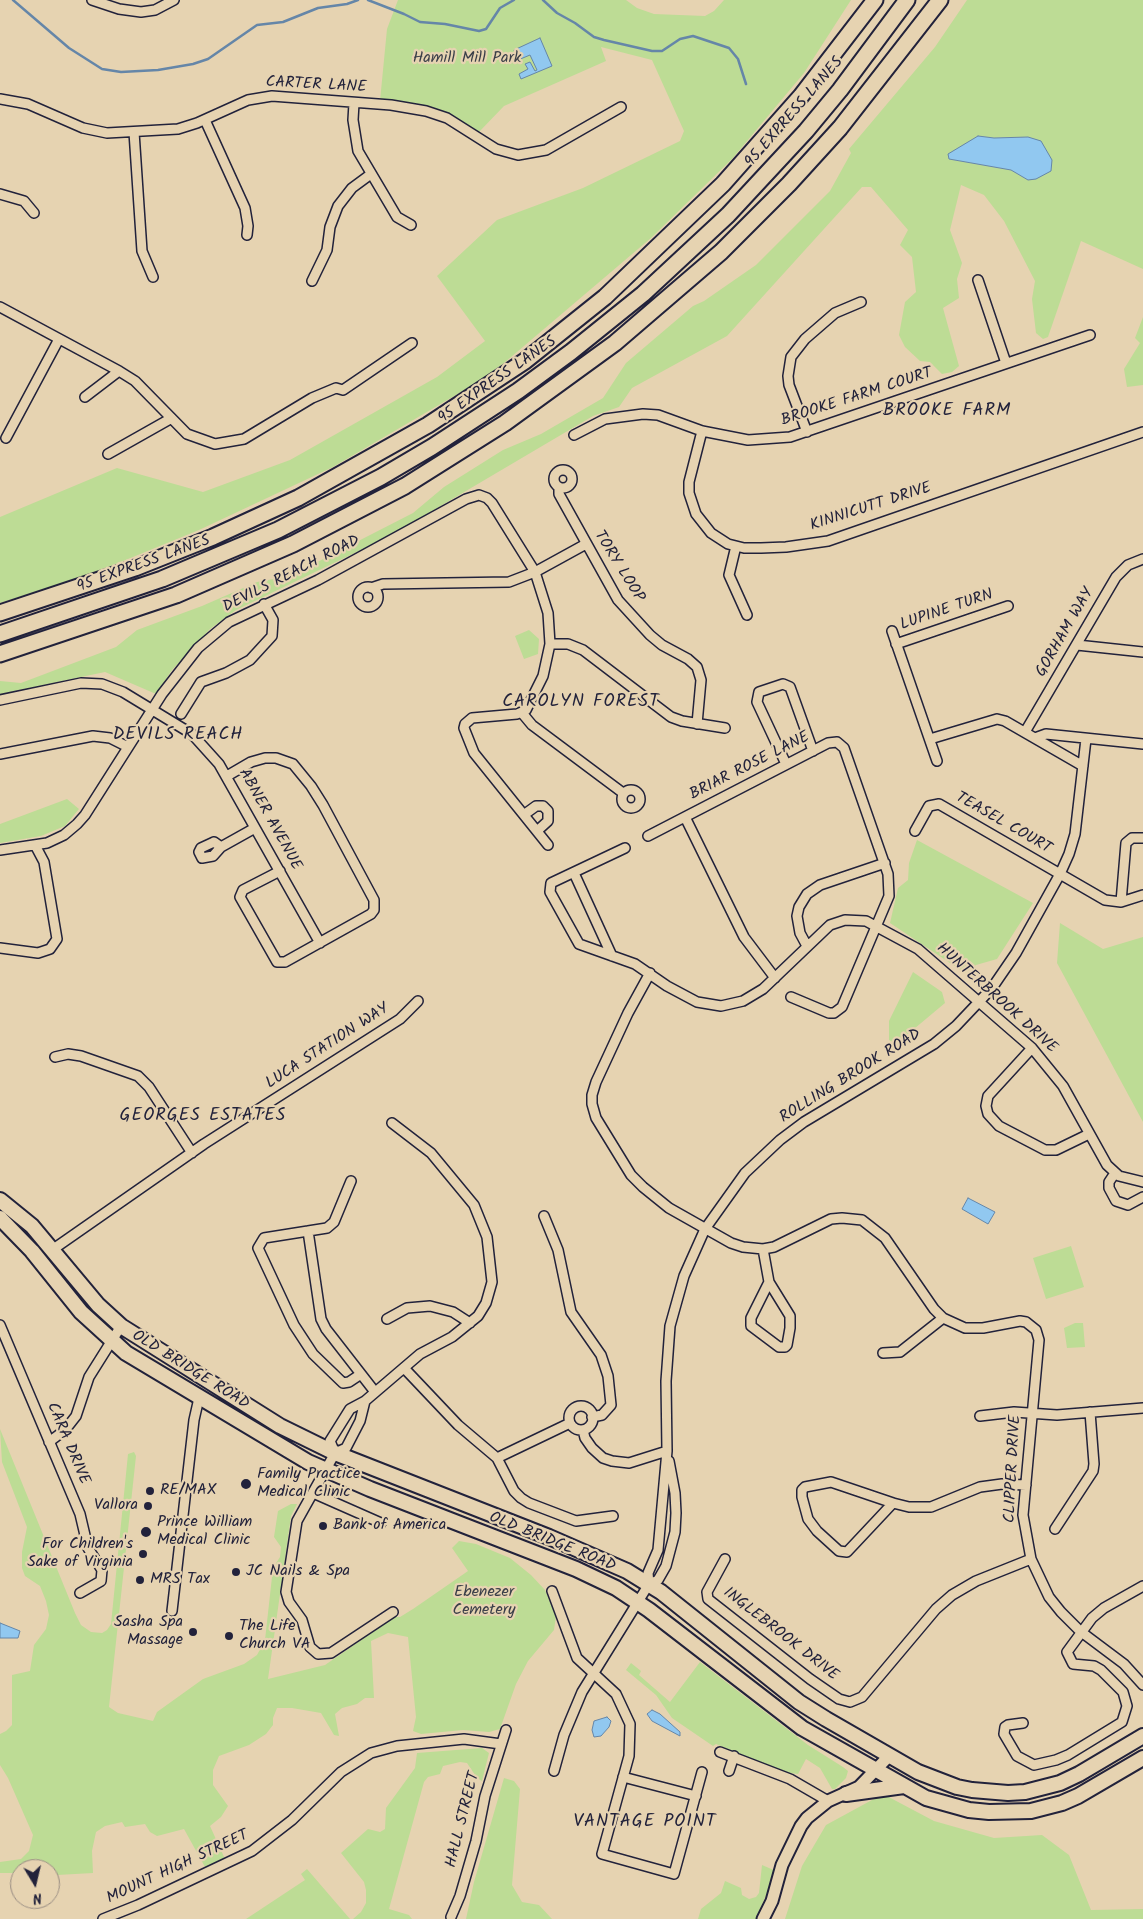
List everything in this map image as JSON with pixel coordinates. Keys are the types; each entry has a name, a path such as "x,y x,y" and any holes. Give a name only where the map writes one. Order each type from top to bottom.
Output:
{"highway":[{"path":"0,614 135,568 213,537 298,498 428,425 525,360 605,297 724,184 801,96 875,0"},
{"name":"95 EXPRESS LANES","path":"0,634 162,579 278,530 390,472 518,391 643,294 728,214 776,164 833,98 907,0"},
{"path":"0,654 176,594 293,544 405,486 506,423 616,343 721,252 789,184 840,128 940,0"}],"main road":[{"name":"OLD BRIDGE ROAD","path":"0,1200 32,1226 98,1305 121,1326 280,1426 335,1453 549,1537 620,1568 648,1584 799,1702 918,1772 957,1787 1008,1793 1025,1792 1060,1783 1080,1774 1143,1736"},
{"name":"OLD BRIDGE ROAD","path":"0,1218 32,1251 81,1312 110,1341 199,1398 275,1444 326,1470 576,1569 616,1588 638,1602 780,1712 825,1742 934,1801 969,1810 988,1812 1031,1811 1062,1803 1078,1796 1143,1758"},
{"path":"846,1794 905,1786"}],"street":[{"path":"92,0 119,9 141,12 155,10 174,0"},
{"name":"CARTER LANE","path":"0,99 28,104 93,132 174,130 205,120 248,100 272,96 391,105 426,111 453,122 496,149 518,155 546,150 621,107"},
{"path":"354,103 354,127 358,151 397,217 411,225"},
{"path":"205,120 245,208 248,226 247,235"},
{"path":"134,132 142,251 153,277"},
{"path":"312,281 327,250 330,227 338,206 352,188 371,174"},
{"path":"0,194 24,201 34,213"},
{"path":"978,280 1006,363"},
{"path":"806,432 788,376 791,357 805,339 835,313 861,302"},
{"path":"0,307 119,370 135,381 170,419 187,434 196,440 215,444 236,442 312,398 336,388 343,390 412,343"},
{"name":"BROOKE FARM COURT","path":"574,435 605,419 643,414 658,415 702,432 754,441 790,437 1090,335"},
{"path":"6,438 59,339"},
{"path":"85,397 119,370"},
{"path":"108,454 170,419"},
{"name":"KINNICUTT DRIVE","path":"702,432 690,474 689,493 691,504 702,523 710,533 736,546 786,547 828,541 1143,432"},
{"name":"TORY LOOP","path":"559,488 559,494 607,584 630,615 662,645 688,659 696,667 701,680 697,724"},
{"name":"DEVILS REACH ROAD","path":"0,850 35,845 58,838 81,821 151,709 198,648 229,622 379,548 471,497 481,496 492,503 535,572"},
{"path":"371,588 383,584 500,583 520,579 586,544"},
{"path":"736,546 729,575 747,615"},
{"name":"GORHAM WAY","path":"1025,732 1116,577 1128,565 1143,559"},
{"path":"535,572 546,604 550,644 543,676 536,693 522,713 472,718 465,724 464,728 474,753 525,814 548,845"},
{"path":"182,714 201,682 226,673 250,660 272,636 273,620 264,604"},
{"name":"LUPINE TURN","path":"896,644 1008,606"},
{"name":"LUPINE TURN","path":"892,631 937,761"},
{"path":"550,644 568,644 583,650 660,711 682,721 726,728"},
{"path":"1077,645 1143,652"},
{"name":"ABNER AVENUE","path":"0,700 90,683 113,687 151,709 203,744 227,776 320,943"},
{"path":"786,764 757,702 759,692 783,684 790,687 814,751"},
{"path":"522,713 532,725 623,793"},
{"path":"930,739 991,719 1005,721 1083,766"},
{"path":"1035,738 1046,734 1143,744"},
{"path":"0,754 93,736 110,738 128,747"},
{"name":"ROLLING BROOK ROAD","path":"554,1771 569,1720 582,1692 595,1674 648,1584 648,1573 658,1550 666,1451 666,1381 670,1326 684,1276 705,1229 745,1173 780,1140 804,1122 934,1044 956,1026 979,1002 1016,953 1060,874 1074,834 1086,739"},
{"name":"BRIAR ROSE LANE","path":"775,978 744,936 686,817 828,743 837,742 844,748 850,762 885,863"},
{"path":"227,776 256,760 276,758 293,764 323,805 375,905 371,914 285,962 277,962 240,901 240,897 243,890 280,871"},
{"name":"TEASEL COURT","path":"914,831 929,806 939,804 1105,900 1121,902"},
{"path":"525,814 536,806 543,806 548,811 548,821 537,831"},
{"path":"648,836 686,817"},
{"path":"221,847 256,828"},
{"path":"1143,838 1132,838 1126,843 1121,902 1143,895"},
{"path":"0,948 44,952 50,949 57,940 44,862 35,845"},
{"path":"625,848 574,873 555,880 550,887 550,892 579,944 635,964 682,995 697,1002 721,1006 743,1001 763,989 807,946 800,933 797,916 799,907 807,894 820,885 885,863 889,885 888,896 878,926 842,1007 839,1011 826,1012 790,997"},
{"path":"574,873 612,956"},
{"name":"HUNTERBROOK DRIVE","path":"807,946 821,932 836,922 855,919 878,926 918,950 1032,1048 1064,1086 1107,1165 1115,1173"},
{"path":"650,973 628,1013 596,1082 592,1104 600,1127 631,1175 643,1188 669,1208 731,1243 763,1249 785,1243 831,1219 842,1218 862,1220 885,1238 934,1309 943,1318 900,1352 883,1353"},
{"name":"LUCA STATION WAY","path":"52,1250 192,1153 400,1019 418,1001"},
{"path":"1032,1048 988,1096 986,1106 988,1114 998,1126 1046,1150 1056,1150 1090,1134"},
{"path":"54,1056 68,1054 81,1056 138,1076 149,1087 192,1153"},
{"path":"335,1453 330,1442 350,1409 365,1401 420,1354 470,1323 482,1311 490,1293 492,1270 487,1237 482,1220 474,1205 431,1153 392,1123"},
{"path":"1143,1182 1127,1179 1115,1173 1109,1188 1116,1201 1128,1205 1143,1196"},
{"path":"351,1181 332,1224 321,1229 264,1238 260,1241 258,1248 294,1325 313,1354 343,1383 349,1382 361,1374"},
{"path":"544,1216 558,1250 571,1312 601,1355 608,1376 611,1405 602,1415 592,1417"},
{"path":"308,1231 321,1319 326,1329 375,1392"},
{"path":"763,1249 769,1282 790,1316 790,1328 785,1347 779,1347 751,1326 751,1318 769,1282"},
{"path":"387,1319 407,1308 430,1306 453,1312 470,1323"},
{"name":"CLIPPER DRIVE","path":"943,1318 965,1328 982,1328 1020,1321 1026,1322 1036,1330 1039,1340 1023,1515 1032,1559 1049,1597 1080,1631 1124,1664 1143,1685"},
{"name":"CARA DRIVE","path":"0,1325 82,1520 88,1548 102,1570 101,1581 80,1593"},
{"path":"50,1442 65,1430 76,1416 89,1377 121,1326"},
{"path":"404,1368 458,1426 497,1458 514,1491 529,1503 576,1521 613,1516"},
{"path":"172,1611 194,1420 199,1398"},
{"path":"365,1401 360,1421 346,1448 335,1453 302,1510 295,1530 286,1592 289,1602 302,1620 310,1647 318,1654 331,1653 393,1612"},
{"path":"578,1406 588,1408 592,1417 591,1424 583,1430 575,1429 570,1423 570,1413 578,1406"},
{"path":"980,1416 1014,1412 1057,1415 1143,1408"},
{"path":"1055,1529 1092,1471 1094,1464 1090,1412"},
{"path":"497,1458 570,1423"},
{"path":"583,1430 585,1438 592,1448 603,1458 612,1462 629,1462 666,1451"},
{"name":"ROLLING BROOK ROAD","path":"648,1584 658,1580 663,1573 674,1532 675,1493 666,1451"},
{"path":"894,1503 851,1550 842,1552 826,1540 808,1519 801,1493 804,1487 831,1482 909,1507 931,1507 980,1487 1002,1484 1026,1486"},
{"path":"313,1493 381,1523"},
{"name":"INGLEBROOK DRIVE","path":"725,1559 708,1592 708,1599 810,1680 839,1699 850,1702 862,1697 936,1609 952,1595 976,1581 1032,1559"},
{"path":"1023,1723 1008,1725 1005,1727 1004,1734 1017,1756 1034,1765 1068,1755 1116,1726 1126,1716 1127,1706 1123,1692 1105,1673 1094,1666 1077,1665 1069,1660 1068,1647 1080,1631 1104,1608 1143,1586"},
{"path":"552,1590 562,1614 575,1656 621,1700 630,1724 631,1744 602,1854 674,1874 702,1772"},
{"name":"HALL STREET","path":"451,1917 460,1896 476,1841 485,1796 506,1730"},
{"name":"MOUNT HIGH STREET","path":"102,1919 138,1905 252,1851 292,1820 341,1772 371,1753 397,1746 464,1739 500,1744"},
{"path":"720,1752 790,1778 828,1801"},
{"path":"763,1919 794,1837 807,1818 828,1801 859,1787 890,1755"},
{"path":"729,1771 734,1756"},
{"path":"623,1777 696,1796"}],"green space":[{"name":"Hamill Mill Park","path":"398,0 626,0 637,8 654,14 705,16 714,11 724,0 851,0 804,73 732,159 651,238 504,363 478,382 333,467 199,530 89,575 0,603 0,517 117,468 203,492 290,460 437,377 485,341 437,276 497,220 583,188 680,141 684,131 652,60 601,47 606,61 504,106 479,132 458,120 421,106 380,101 387,29"},
{"path":"967,0 1143,0 1143,269 1081,241 1048,337 1043,339 1036,333 1032,299 1035,281 1004,221 984,195 961,185 950,230 962,263 957,279 959,298 943,308 959,366 952,372 942,374 930,362 920,361 905,347 899,335 905,302 916,292 912,257 900,245 908,230 871,187 862,187 727,336 632,388 619,407 593,416 388,537 236,610 210,629 172,670 156,694 105,672 0,694 0,681 21,683 116,647 137,630 202,606 257,582 290,576 413,513 444,487 503,450 541,434 603,398 626,363 693,306 704,301 756,265 830,191 851,153 849,149 935,47","holes":["978,136 994,138 1028,137 1028,180 1011,170 949,159"]},
{"path":"1143,317 1143,385 1127,387 1124,369 1140,343 1135,338"},
{"path":"529,630 539,639 538,654 524,659 515,636"},
{"path":"67,799 79,809 65,826 41,836 0,843 0,824"},
{"path":"917,840 1033,903 997,959 976,965 965,973 890,923 898,888 908,880 909,863"},
{"path":"1060,923 1103,949 1143,937 1143,1122 1057,963"},
{"path":"913,972 942,992 945,1003 896,1044 889,1040 889,1021"},
{"path":"1071,1246 1084,1287 1046,1299 1033,1258"},
{"path":"1075,1323 1083,1323 1085,1347 1067,1348 1064,1328"},
{"name":"Ebenezer Cemetery","path":"0,1429 81,1625 91,1632 102,1633 111,1624 128,1454 134,1452 136,1456 109,1707 118,1713 153,1721 157,1712 203,1679 244,1664 257,1655 265,1640 273,1568 280,1557 281,1547 274,1537 278,1511 291,1504 297,1504 291,1516 268,1679 325,1665 395,1617 400,1617 413,1609 468,1571 452,1548 459,1541 476,1544 510,1558 531,1575 545,1590 556,1616 554,1630 528,1661 516,1684 500,1729 489,1732 463,1730 421,1734 413,1731 416,1717 408,1637 388,1633 371,1641 374,1698 365,1698 357,1704 342,1708 335,1714 339,1736 334,1735 321,1713 292,1708 277,1708 273,1718 273,1725 266,1734 249,1745 219,1756 213,1770 213,1785 228,1806 221,1817 210,1826 225,1859 205,1867 184,1829 157,1836 150,1832 145,1824 125,1827 122,1822 105,1826 96,1832 92,1851 93,1873 60,1875 60,1859 21,1859 29,1851 33,1835 8,1778 0,1765 0,1734 12,1725 12,1675 30,1671 34,1645 46,1629 49,1615 40,1586 25,1576 22,1568 22,1552 27,1527 2,1462"},
{"path":"700,1662 808,1745 843,1767 848,1771 846,1778 835,1789 832,1789 820,1768 806,1759 798,1774 782,1772 716,1744 713,1746 672,1718 656,1695 626,1670 631,1663 641,1671 639,1675 670,1702"},
{"path":"482,1748 489,1753 482,1781 477,1778 467,1763 460,1762 443,1766 440,1774 428,1777 424,1782 389,1909 409,1915 412,1919 353,1919 361,1912 366,1903 366,1890 364,1882 341,1853 368,1829 380,1832 385,1829 386,1808 415,1768 417,1753"},
{"path":"504,1778 514,1781 520,1789 512,1885 522,1902 539,1905 552,1919 466,1919 474,1882"},
{"path":"883,1794 934,1821 994,1838 1042,1835 1069,1855 1091,1910 1143,1909 1143,1919 785,1919 802,1866 826,1825"},
{"path":"10,1861 10,1873 0,1873 0,1862"},
{"path":"762,1865 776,1871 756,1919 698,1919 701,1909 721,1893 725,1881 741,1888 742,1895 749,1899 756,1897 759,1893"},
{"path":"307,1869 350,1919 246,1919 305,1880 301,1874"}],"water":[{"path":"540,38 552,66 521,79 519,74 528,69 525,64 530,62 535,71 537,70 530,55 518,60 514,50"},
{"path":"978,136 994,138 1028,137 1041,141 1052,160 1051,171 1036,179 1028,180 1011,170 949,159 948,154"},
{"path":"968,1198 995,1212 988,1224 962,1209"},
{"path":"0,1623 20,1631 18,1638 0,1638"},
{"path":"652,1710 660,1714 680,1732 680,1736 652,1721 647,1714"},
{"path":"607,1717 611,1721 609,1727 601,1736 594,1737 592,1730 594,1721"}],"waterway":[{"path":"13,0 69,48 102,69 121,72 158,70 193,64 208,59 257,25 283,22 318,8 347,4 358,0"},
{"path":"368,0 420,22 445,24 479,31 486,29 500,8 514,0"},
{"path":"543,0 557,13 594,37 604,40 652,51 662,51 680,39 693,36 729,48 738,59 746,84"}],"place":[{"name":"Family Practice Medical Clinic","path":"246,1484"},
{"name":"RE/MAX","path":"150,1491"},
{"name":"Vallora","path":"148,1506"},
{"name":"Bank of America","path":"323,1526"},
{"name":"Prince William Medical Clinic","path":"146,1532"},
{"name":"For Children's Sake of Virginia","path":"143,1554"},
{"name":"JC Nails & Spa","path":"236,1572"},
{"name":"MRS Tax","path":"140,1580"},
{"name":"Sasha Spa Massage","path":"193,1632"},
{"name":"The Life Church VA","path":"229,1636"}],"district":[{"name":"BROOKE FARM","path":"947,412"},
{"name":"CAROLYN FOREST","path":"581,703"},
{"name":"DEVILS REACH","path":"178,736"},
{"name":"GEORGES ESTATES","path":"203,1117"},
{"name":"VANTAGE POINT","path":"645,1823"}]}
